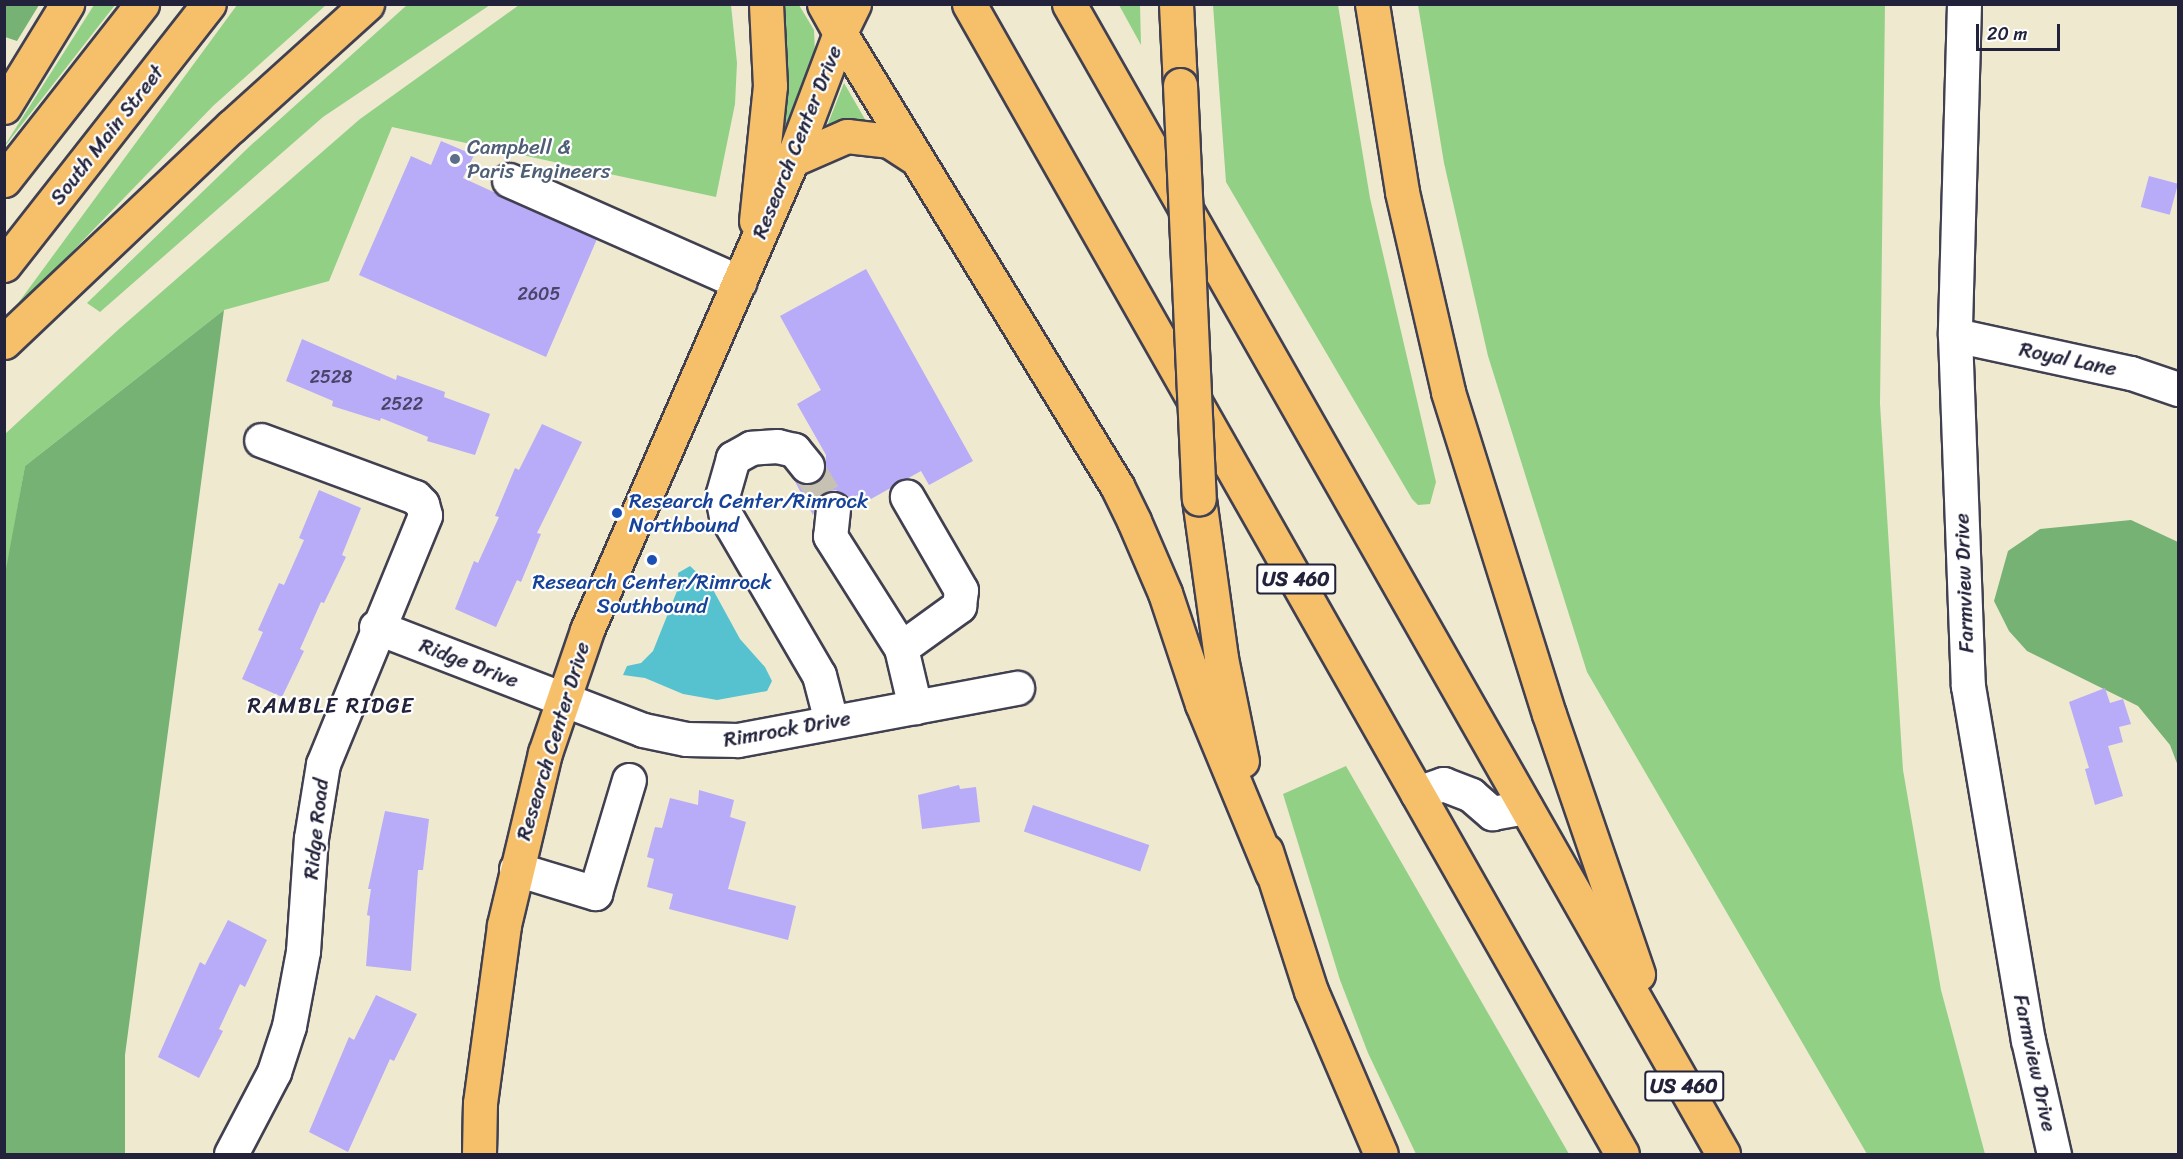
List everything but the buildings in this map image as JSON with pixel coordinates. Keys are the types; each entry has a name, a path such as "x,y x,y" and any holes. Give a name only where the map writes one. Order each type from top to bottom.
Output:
{"main road":[{"path":"4,107 67,4"},
{"path":"4,180 142,4"},
{"name":"South Main Street","path":"4,265 209,4"},
{"path":"4,342 232,126 367,4"},
{"name":"Research Center Drive","path":"752,251 770,86 766,4"},
{"path":"824,4 847,19 921,162 1121,494 1165,593 1202,704 1272,873 1340,1065 1381,1155"},
{"name":"US 460","path":"969,4 1622,1155"},
{"name":"US 460","path":"1069,4 1723,1155"},
{"path":"1176,4 1199,499 1233,723 1272,873"},
{"path":"1372,4 1402,192 1448,392 1546,703 1637,971 1645,1018"},
{"name":"Research Center Drive","path":"479,1155 480,1103 492,1002 516,869 561,699 587,630 792,160 847,19"},
{"path":"792,160 847,136 870,136 889,141 921,162"}],"street":[{"name":"Farmview Drive","path":"1964,4 1955,335 1968,686 2028,1040 2054,1155"},
{"path":"509,180 739,282"},
{"name":"Royal Lane","path":"1955,335 2131,373 2178,389"},
{"name":"Ridge Road","path":"231,1155 274,1072 289,1026 308,913 317,788 376,627 423,522 422,504 415,497 261,440"},
{"path":"807,466 794,450 777,446 751,448 733,458 722,496 726,516 819,675 831,722"},
{"path":"901,648 959,606 961,590 907,497"},
{"path":"832,508 830,536 901,648 915,707"},
{"name":"Ridge Drive","path":"376,627 561,699"},
{"name":"Rimrock Drive","path":"561,699 643,730 694,740 738,740 1017,688"},
{"path":"516,869 596,893 629,780"},
{"path":"1417,793 1443,784 1471,795 1492,813 1525,807"}],"green space":[{"path":"5,4 39,5 17,41 5,37"},
{"path":"94,5 115,5 5,146 5,145"},
{"path":"237,5 326,5 213,106 5,321"},
{"path":"407,5 490,5 323,117 100,312 87,303 250,146"},
{"path":"519,5 731,5 737,63 735,104 716,197 392,127 329,281 224,310 25,466 5,580 5,434 119,329 360,119"},
{"path":"777,5 799,5 814,30 815,53 772,159"},
{"path":"1119,5 1140,5 1141,45"},
{"path":"1213,5 1338,5 1370,198 1436,482 1430,504 1418,505 1412,499 1226,182"},
{"path":"1418,5 1885,5 1880,404 1903,770 1941,990 1985,1154 1867,1154 1587,672 1488,356 1444,163"},
{"path":"844,83 866,121 851,119 827,126"},
{"path":"224,310 125,1055 125,1154 5,1154 4,580 25,466"},
{"path":"2131,520 2178,542 2178,766 2170,745 2138,706 2027,651 2009,631 1994,601 2008,551 2040,529"},
{"path":"1346,766 1569,1154 1416,1154 1368,1053 1340,980 1283,794"}],"water":[{"path":"690,566 711,586 740,639 765,667 772,681 767,691 717,700 683,694 645,678 623,675 627,666 641,663 653,651 679,586 678,573"}],"tunnel":[{"path":"807,466 833,509"}],"place":[{"name":"Campbell & Paris Engineers","path":"455,159"},
{"name":"Research Center/Rimrock Northbound","path":"617,513"},
{"name":"Research Center/Rimrock Southbound","path":"652,560"}],"district":[{"name":"RAMBLE RIDGE","path":"331,706"}]}
